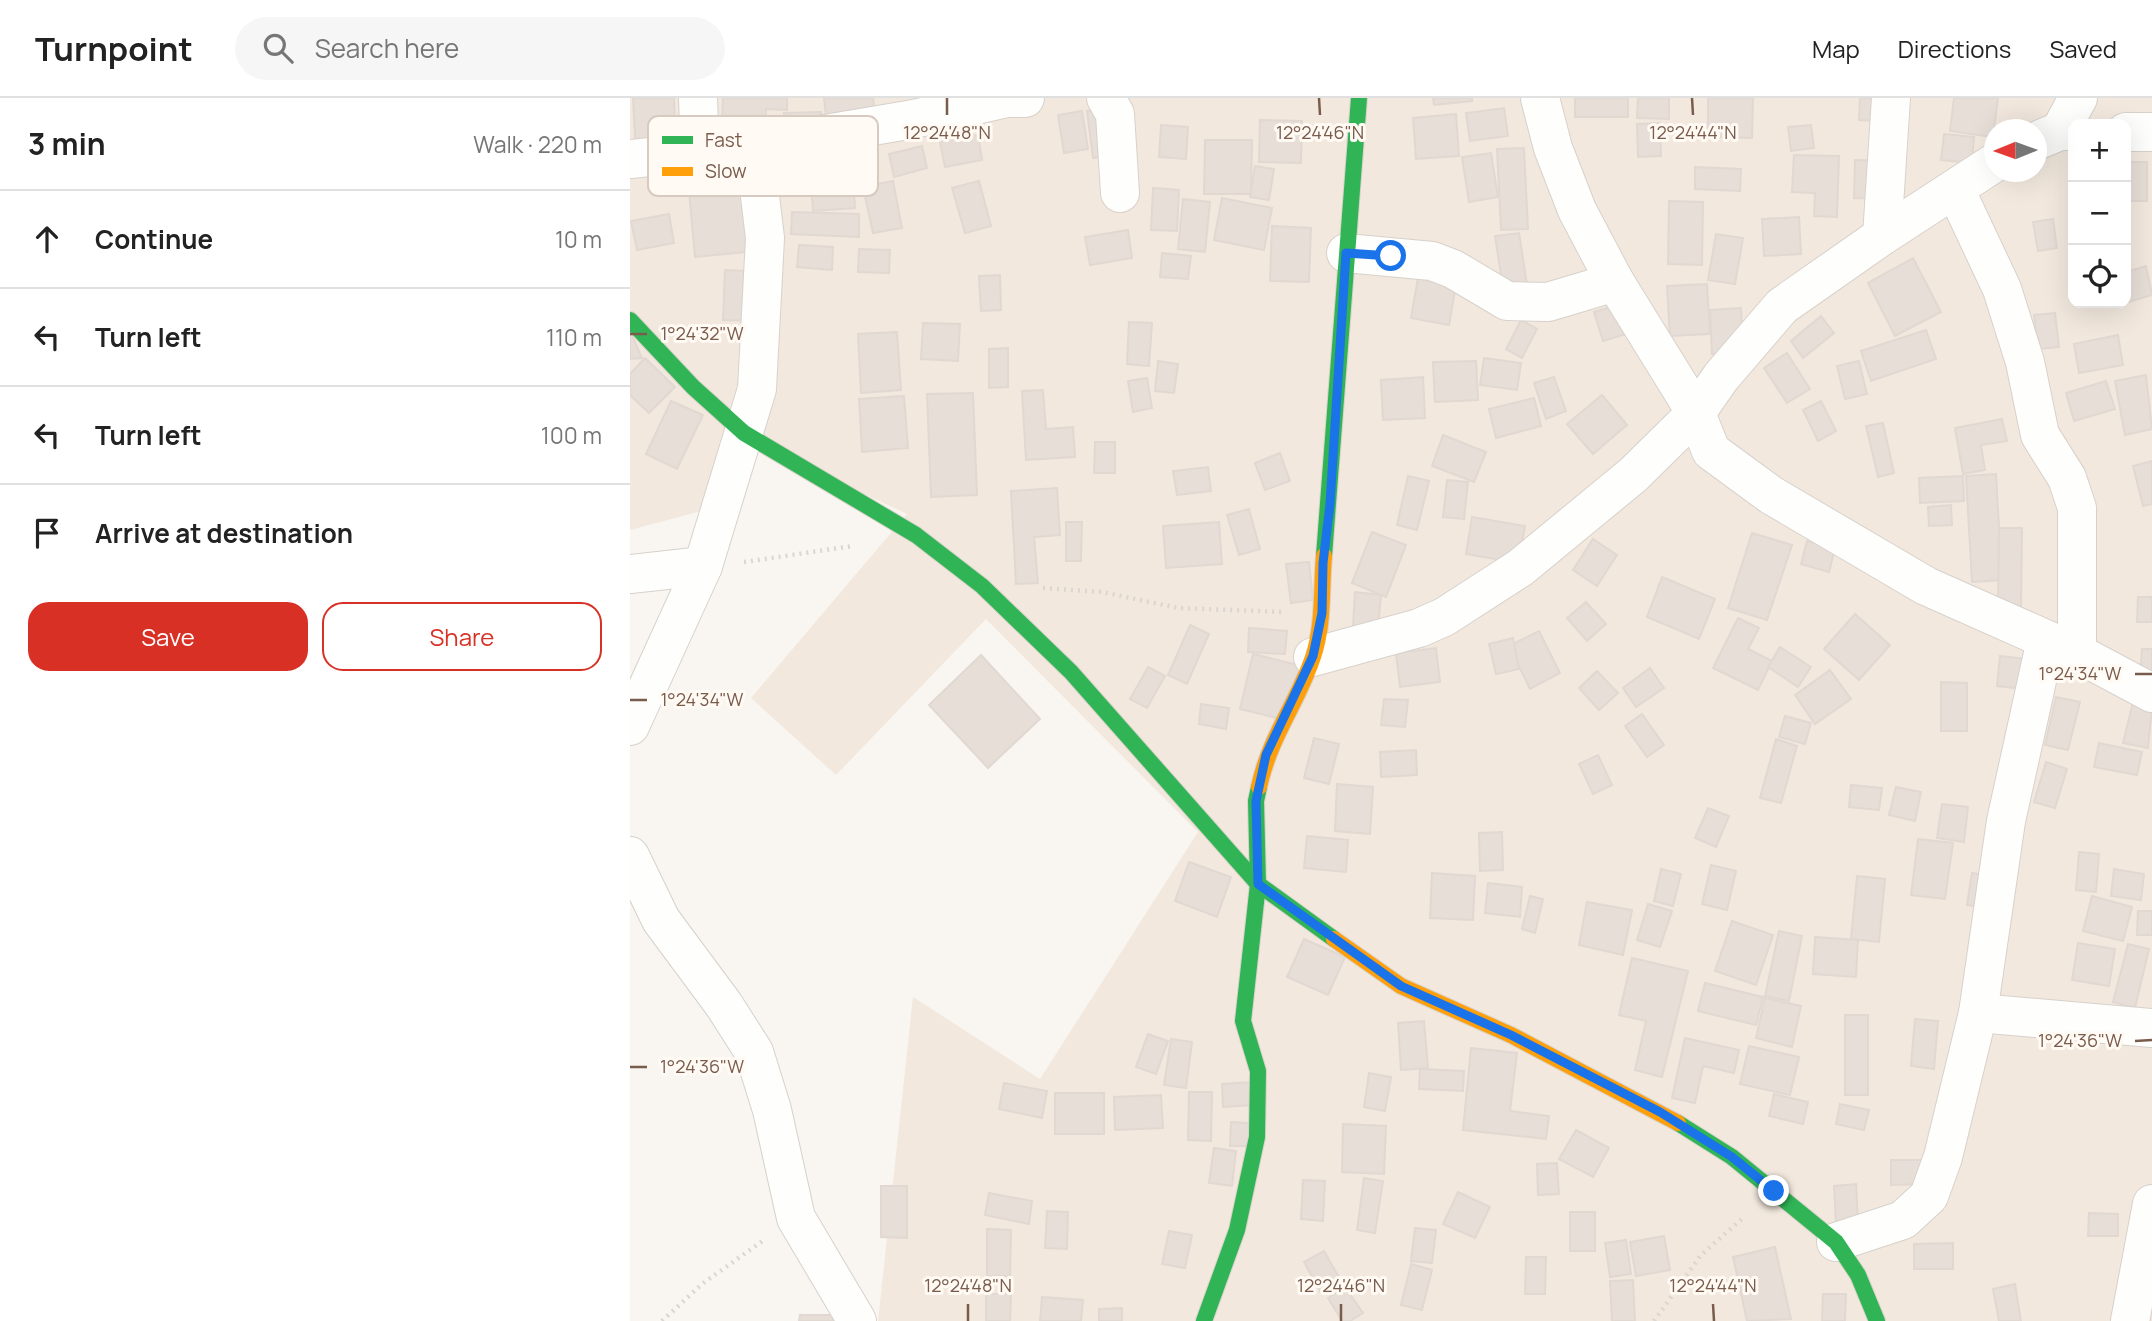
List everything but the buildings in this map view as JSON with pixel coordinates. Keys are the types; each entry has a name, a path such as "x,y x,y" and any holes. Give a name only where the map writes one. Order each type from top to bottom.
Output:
{"street":[{"path":"698,98 699,116"},
{"path":"866,112 1025,98"},
{"path":"1106,98 1115,114 1120,193"},
{"path":"1204,1321 1233,1246 1258,1148 1258,1069 1253,1052 1245,1040 1243,1021 1258,884 1256,801 1266,755 1313,656 1322,613 1323,563 1330,504 1359,98"},
{"path":"1540,98 1553,148 1573,200 1615,282 1696,413 1712,451 1771,495 1926,586 2062,646 2152,693"},
{"path":"1882,236 1891,98"},
{"path":"2056,134 2078,98"},
{"path":"2131,132 2152,132"},
{"path":"630,159 648,157"},
{"path":"1313,656 1419,628 1455,610 1520,568 1633,475 1696,413 1721,377 1782,306 1984,170"},
{"path":"1836,1242 1903,1220 1929,1196 1943,1157 1978,1013 2006,821 2062,646 2077,508 2067,478 2040,435 2025,362 2002,289 1955,189"},
{"path":"630,726 703,566 757,389 765,238 760,196"},
{"path":"1346,253 1432,261 1452,269 1507,301 1548,302 1615,282"},
{"path":"630,320 693,387 744,433 916,536 982,586 1071,672 1258,884 1401,986 1511,1035 1660,1112 1732,1157 1836,1242 1858,1275 1877,1321"},
{"path":"630,574 703,566"},
{"path":"630,856 661,920 724,1004 754,1052 772,1110 796,1218 857,1321"},
{"path":"1978,1013 2152,1028"},
{"path":"2130,1321 2147,1244 2152,1204"}],"path":[{"path":"703,566 773,559 916,536"},
{"path":"982,586 1083,589 1178,608 1322,613"},
{"path":"1654,1321 1701,1255 1774,1191"},
{"path":"662,1321 702,1284 796,1218"}],"shaded area":[{"path":"630,98 2152,98 2152,1321 878,1321 913,997 1040,1079 1198,832 986,619 836,775 751,698 907,514 751,441 720,506 630,530"}],"traffic: fast":[{"path":"1324,556 1359,98"},
{"path":"630,320 693,387 744,433 916,535 982,586 1071,672 1258,884 1334,939"},
{"path":"1204,1321 1237,1230 1257,1137 1258,1071 1243,1021 1258,884 1256,801 1259,787"},
{"path":"1678,1123 1732,1157 1836,1242 1858,1275 1877,1321"}],"traffic: slow":[{"path":"1259,787 1270,752 1307,674 1317,645 1324,556"},
{"path":"1334,939 1401,986 1511,1035 1678,1123"}],"route":[{"path":"1391,256 1346,253 1330,504 1323,563 1322,613 1313,656 1266,755 1256,801 1258,884 1401,986 1511,1035 1660,1112 1732,1157 1774,1191"}]}
